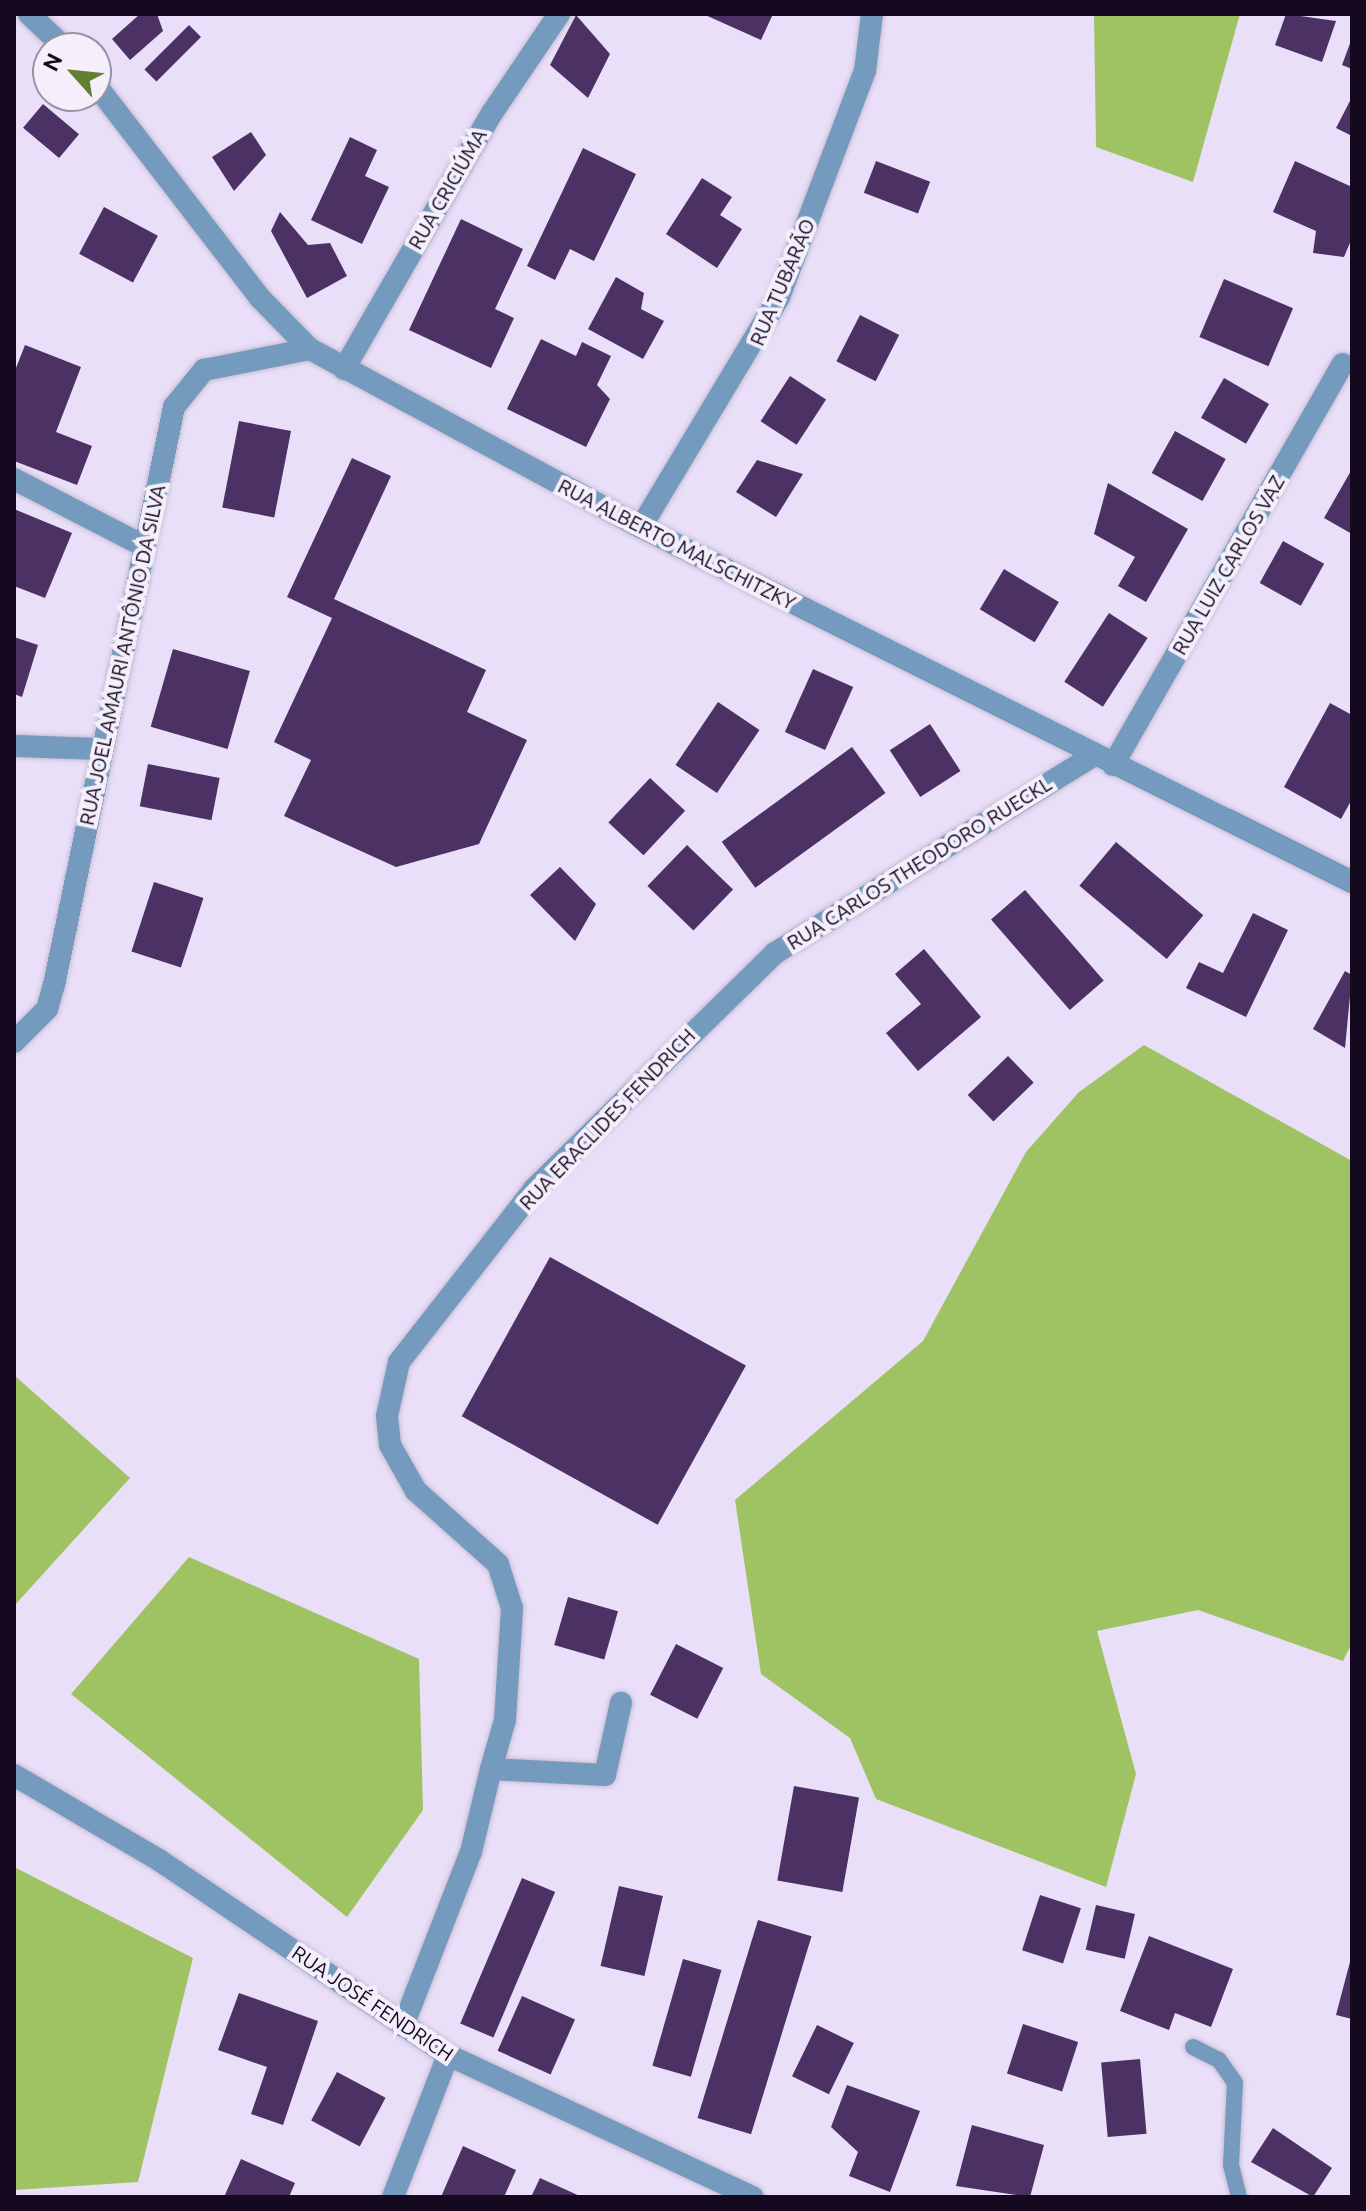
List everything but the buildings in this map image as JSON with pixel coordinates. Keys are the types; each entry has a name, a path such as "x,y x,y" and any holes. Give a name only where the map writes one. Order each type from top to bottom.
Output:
{"street":[{"path":"29,14 48,32"},
{"name":"RUA CRICIÚMA","path":"344,369 492,113 559,14"},
{"name":"RUA TUBARÃO","path":"641,527 779,297 865,71 872,14"},
{"name":"RUA ALBERTO MALSCHITZKY","path":"112,106 260,298 310,349 641,527 1352,882"},
{"name":"RUA JOEL AMAURI ANTÔNIO DA SILVA","path":"14,1042 47,1009 54,985 174,407 190,380 204,370 310,349"},
{"name":"RUA LUIZ CARLOS VAZ","path":"1104,760 1343,364"},
{"path":"14,479 144,546"},
{"path":"14,746 102,749"},
{"name":"RUA CARLOS THEODORO RUECKL","path":"713,1010 819,920 1104,760"},
{"name":"RUA ERACLIDES FENDRICH","path":"403,2026 471,1852 505,1720 512,1608 498,1564 416,1491 390,1445 387,1416 399,1362 534,1189 713,1010"},
{"path":"491,1769 605,1775 621,1703"},
{"name":"RUA JOSÉ FENDRICH","path":"14,1775 159,1860 448,2055 752,2197"},
{"path":"393,2197 448,2055"}],"lane":[{"path":"1193,2047 1219,2060 1235,2083 1231,2165 1239,2197"}],"green space":[{"path":"1094,14 1240,14 1193,182 1096,147"},
{"path":"1144,1045 1352,1161 1352,1643 1343,1661 1198,1610 1097,1631 1136,1774 1106,1887 876,1799 850,1738 761,1674 735,1500 923,1341 1026,1152 1079,1092"},
{"path":"14,1375 130,1478 14,1606"},
{"path":"189,1557 419,1659 423,1810 347,1917 71,1694"},
{"path":"14,1867 193,1958 138,2182 14,2190"}]}
